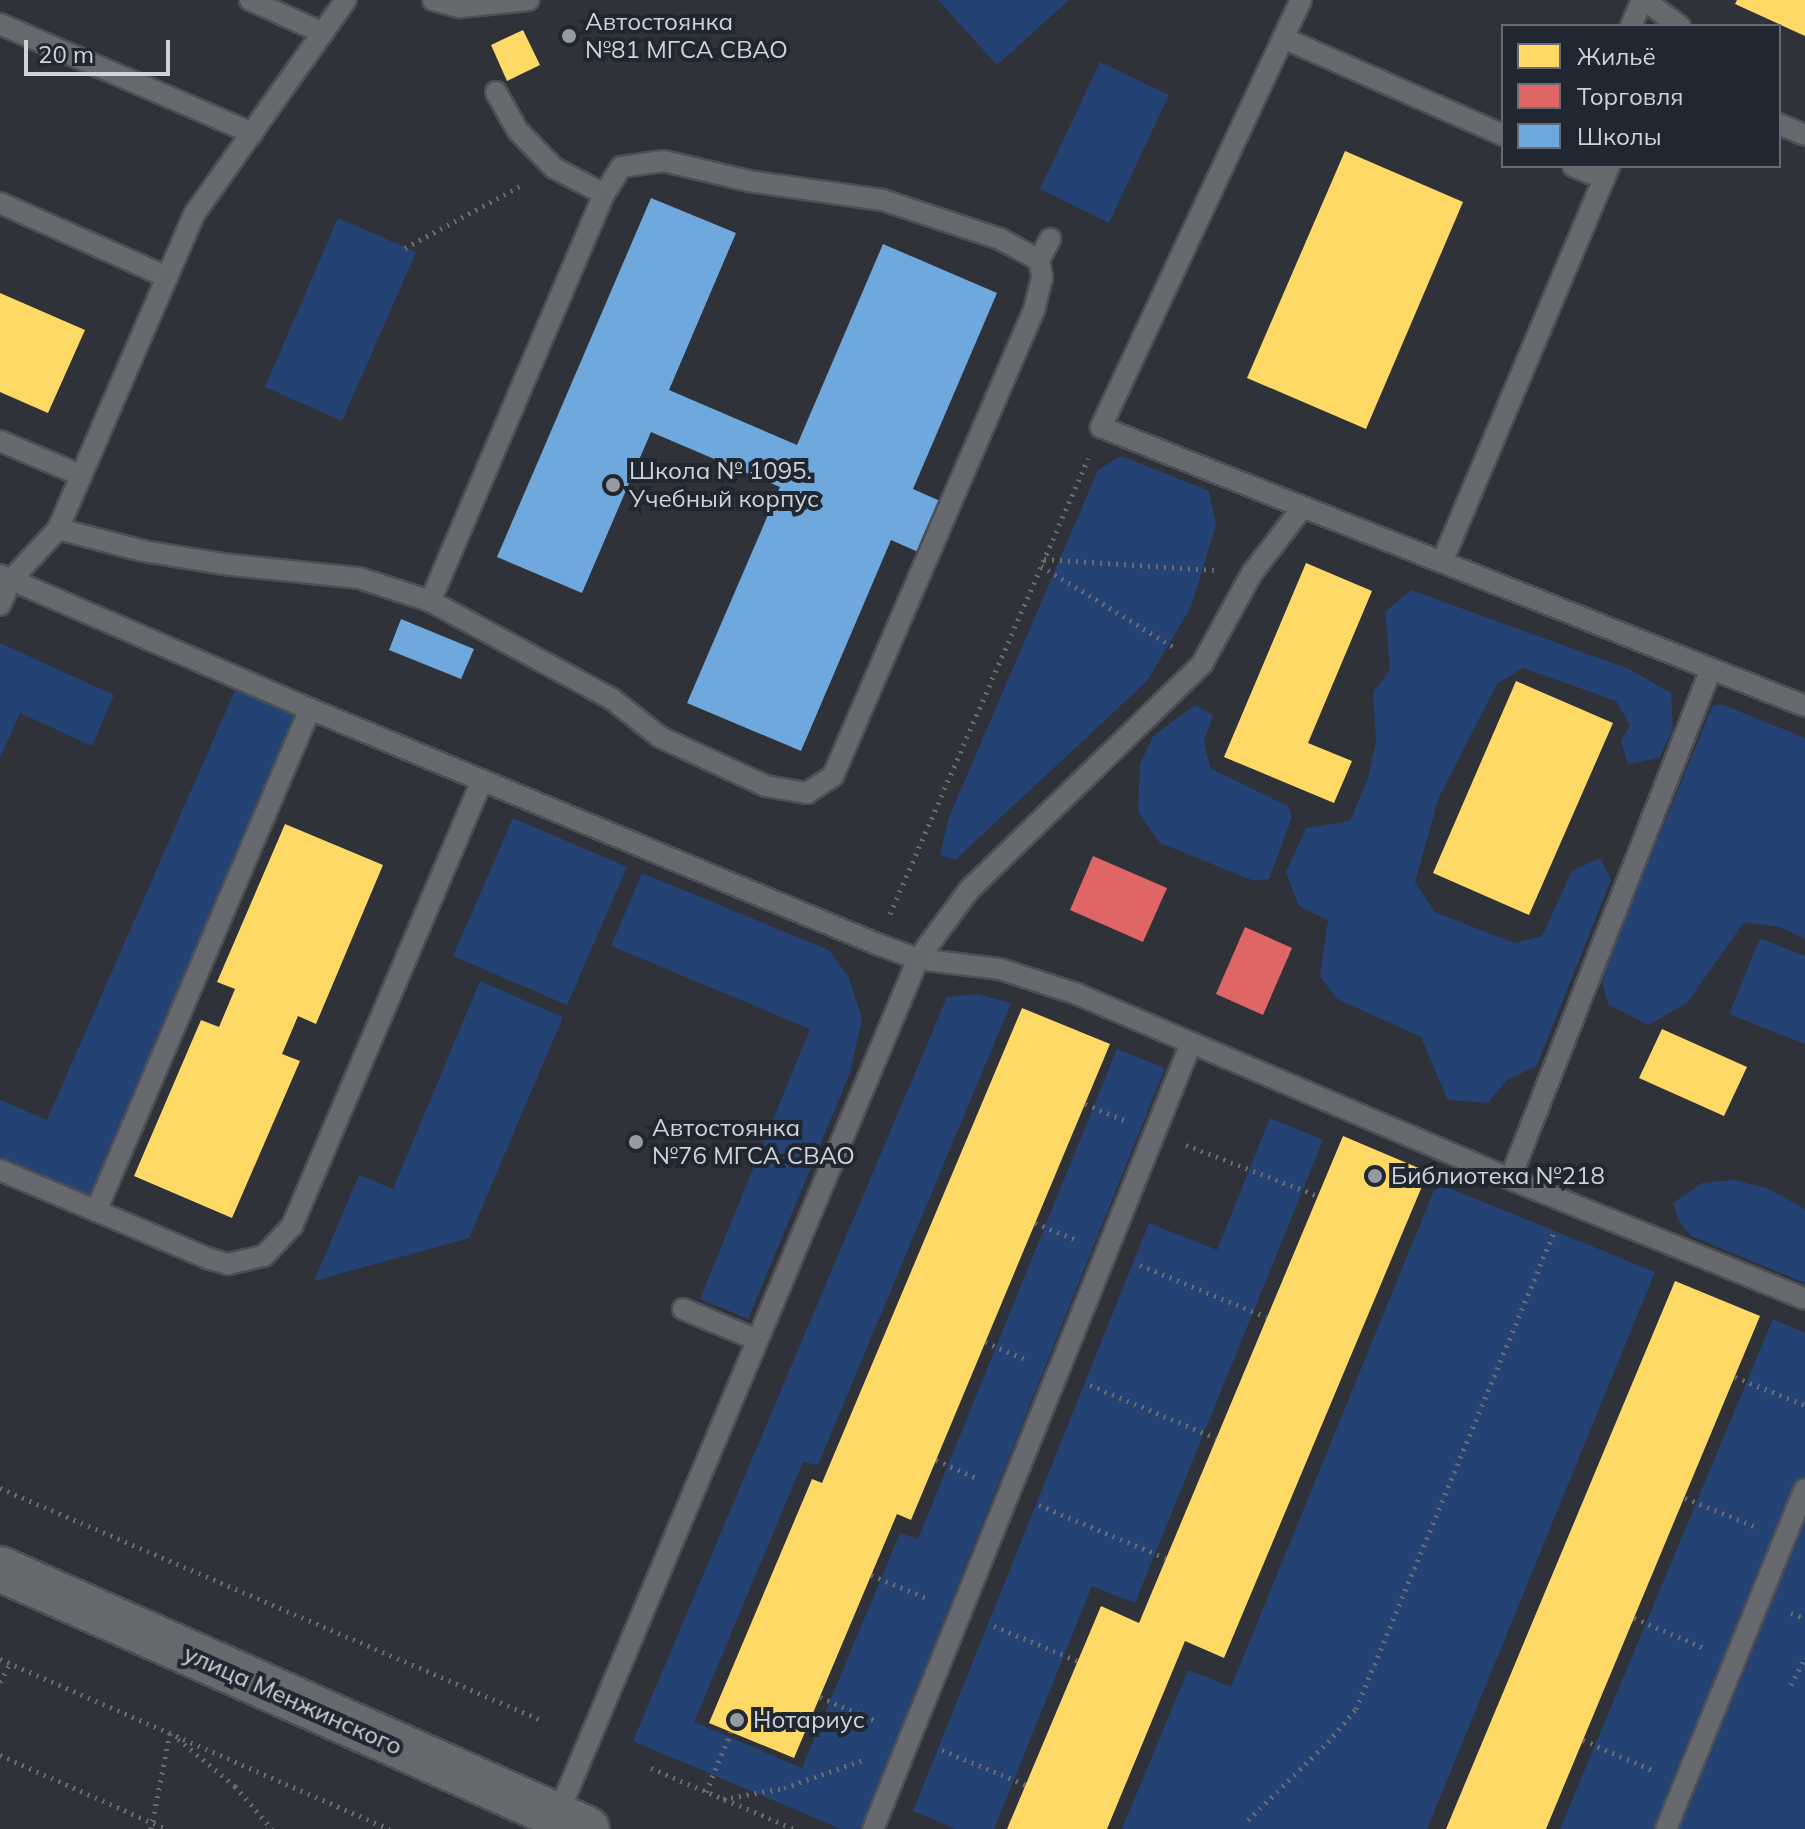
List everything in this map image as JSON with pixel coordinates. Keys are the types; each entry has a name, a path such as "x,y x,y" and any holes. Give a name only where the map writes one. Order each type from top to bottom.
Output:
{"main road":[{"name":"улица Менжинского","path":"0,1569 565,1825"}],"lane":[{"path":"250,0 323,33"},
{"path":"0,605 6,577 58,529 195,213 346,0"},
{"path":"433,0 462,4 529,0"},
{"path":"1301,0 1101,427 1805,706"},
{"path":"1632,24 1643,0 1677,24"},
{"path":"0,24 252,133"},
{"path":"1283,38 1501,134"},
{"path":"496,92 518,131 554,168 604,194"},
{"path":"1781,125 1805,135"},
{"path":"430,601 604,194 621,167 663,161 765,184 882,200 1000,239 1039,260"},
{"path":"1442,562 1606,173 1582,168"},
{"path":"0,203 167,277"},
{"path":"58,529 143,551 209,562 359,578 430,601 612,699 660,737 766,786 807,793 833,776 1034,310 1042,277 1039,260 1050,239"},
{"path":"0,441 80,475"},
{"path":"565,1825 755,1339 918,959 969,890 1202,664 1252,573 1302,508"},
{"path":"6,577 310,709 877,944 918,959 1000,969 1077,994 1510,1179 1805,1299"},
{"path":"1510,1179 1711,669"},
{"path":"96,1211 310,709"},
{"path":"0,1170 228,1264 264,1256 292,1226 482,781"},
{"path":"873,1829 1191,1043"},
{"path":"683,1309 755,1339"},
{"path":"1666,1829 1805,1489"}],"path":[{"path":"405,248 554,168"},
{"path":"877,944 1101,427"},
{"path":"1044,559 1252,573"},
{"path":"1041,566 1202,664"},
{"path":"1085,1104 1318,1196"},
{"path":"1248,1820 1328,1742 1356,1709 1566,1202"},
{"path":"1035,1223 1267,1317"},
{"path":"985,1342 1216,1438"},
{"path":"1735,1377 1805,1405"},
{"path":"936,1460 1166,1558"},
{"path":"0,1488 539,1719"},
{"path":"1685,1498 1785,1538"},
{"path":"871,1575 1078,1661"},
{"path":"1634,1618 1734,1660"},
{"path":"1791,1685 1805,1658"},
{"path":"0,1659 390,1829"},
{"path":"0,1682 10,1664"},
{"path":"820,1697 1026,1785"},
{"path":"706,1792 731,1732"},
{"path":"152,1826 169,1733"},
{"path":"169,1733 235,1786 272,1829"},
{"path":"723,1799 784,1788 857,1763 910,1736"},
{"path":"1583,1740 1684,1784"},
{"path":"0,1755 152,1826 166,1829"},
{"path":"651,1768 795,1829"}],"shaded area":[{"path":"938,0 1069,0 997,65"},
{"path":"1100,62 1169,95 1109,223 1040,189"},
{"path":"338,218 416,252 342,421 265,387"},
{"path":"1121,456 1209,491 1216,525 1191,607 1147,681 955,860 940,855 949,817 1098,470"},
{"path":"1411,590 1629,669 1671,693 1673,729 1659,758 1628,764 1621,741 1630,725 1616,701 1523,668 1497,684 1439,797 1415,882 1435,912 1514,943 1542,936 1572,871 1600,858 1611,880 1537,1065 1506,1081 1488,1103 1448,1100 1421,1037 1337,999 1320,976 1328,920 1299,906 1286,872 1306,828 1350,821 1368,778 1376,741 1373,693 1390,669 1385,612"},
{"path":"0,643 114,695 92,746 20,713 0,758"},
{"path":"236,688 297,714 90,1196 0,1157 0,1100 47,1120"},
{"path":"1721,704 1805,738 1805,939 1779,927 1744,922 1687,1003 1648,1025 1608,1004 1601,977 1712,707"},
{"path":"1195,705 1213,715 1204,741 1210,768 1289,807 1292,817 1269,879 1254,881 1160,843 1138,812 1140,764 1153,736"},
{"path":"513,818 627,867 567,1005 453,956"},
{"path":"642,873 829,950 849,978 862,1019 850,1073 748,1319 700,1299 810,1029 611,946"},
{"path":"1760,938 1805,956 1805,1044 1729,1014"},
{"path":"480,981 563,1017 469,1238 314,1281 359,1175 393,1189"},
{"path":"977,994 1011,1003 818,1465 803,1462 694,1722 802,1768 900,1533 918,1539 1117,1049 1165,1068 860,1829 841,1829 633,1741 947,997"},
{"path":"1270,1118 1323,1140 1135,1603 1092,1586 994,1829 956,1829 913,1811 1149,1223 1217,1250"},
{"path":"1733,1180 1767,1188 1805,1209 1805,1283 1691,1236 1679,1221 1673,1203 1702,1183"},
{"path":"1437,1183 1655,1272 1427,1829 1122,1829 1188,1670 1231,1687"},
{"path":"1773,1319 1805,1333 1805,1829 1560,1829"}],"building: Жильё":[{"path":"1737,0 1805,0 1805,36 1781,24 1735,4"},
{"path":"523,30 540,65 507,81 491,45"},
{"path":"1345,151 1463,202 1366,429 1247,378"},
{"path":"0,293 85,330 48,413 0,392"},
{"path":"1306,563 1372,591 1308,743 1352,761 1334,803 1224,757"},
{"path":"1516,681 1613,723 1529,915 1433,873"},
{"path":"285,824 383,865 316,1024 298,1016 282,1054 300,1061 232,1218 134,1176 201,1020 219,1027 235,989 217,982"},
{"path":"1022,1008 1110,1044 911,1520 897,1514 794,1758 709,1723 812,1479 822,1483"},
{"path":"1662,1029 1747,1067 1724,1116 1639,1078"},
{"path":"1343,1136 1428,1172 1224,1658 1185,1641 1107,1829 1007,1829 1101,1606 1139,1623"},
{"path":"1675,1281 1760,1316 1546,1829 1446,1829"}],"building: Торговля":[{"path":"1093,856 1167,888 1143,942 1070,910"},
{"path":"1245,927 1292,948 1263,1015 1216,994"}],"building: Школы":[{"path":"651,198 736,233 669,390 797,445 883,244 997,293 913,489 947,504 925,555 891,540 801,751 687,703 780,487 651,432 582,593 497,557"},
{"path":"401,619 474,649 461,679 389,650"}],"place":[{"name":"Автостоянка №81 МГСА СВАО","path":"569,36"},
{"name":"Школа № 1095. Учебный корпус","path":"613,485"},
{"name":"Автостоянка №76 МГСА СВАО","path":"636,1142"},
{"name":"Библиотека №218","path":"1375,1176"},
{"name":"Нотариус","path":"737,1720"}]}
